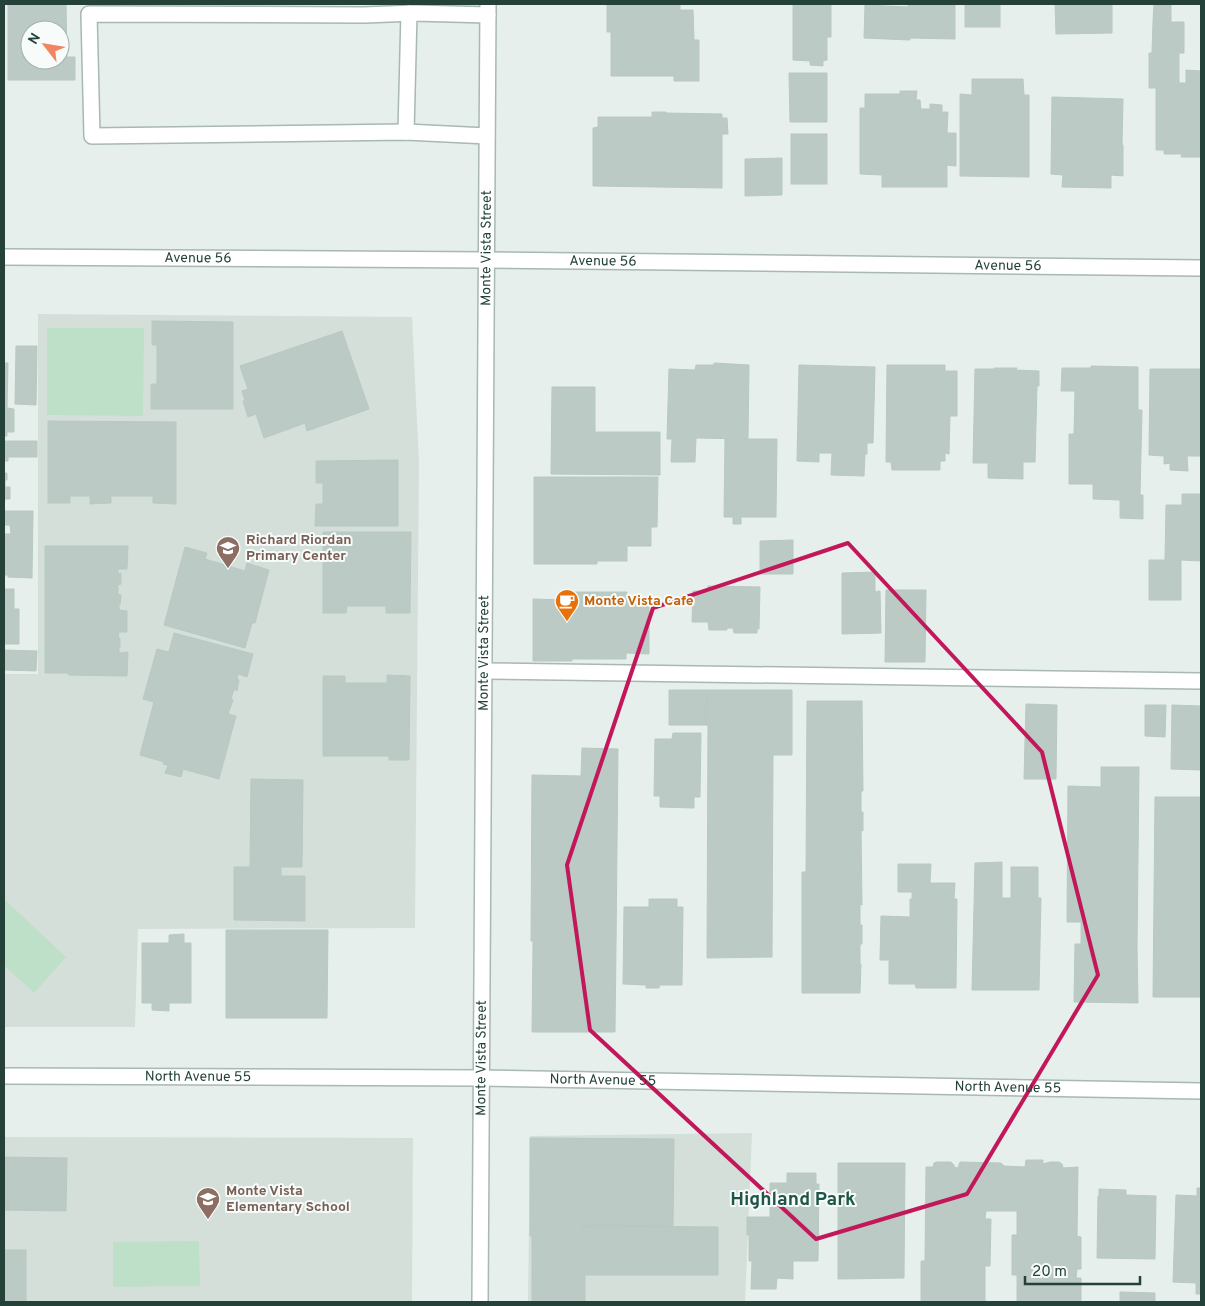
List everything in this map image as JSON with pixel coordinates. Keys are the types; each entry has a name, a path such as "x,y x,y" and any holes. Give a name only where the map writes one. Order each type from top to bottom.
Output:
{"street":[{"path":"487,136 406,132 92,136 90,14 364,15 488,10"},
{"name":"Monte Vista Street","path":"480,1302 488,10"},
{"path":"406,132 409,13"},
{"name":"Avenue 56","path":"4,257 1201,268"},
{"path":"485,671 1201,681"},
{"name":"North Avenue 55","path":"4,1076 481,1078 1201,1091"}],"highlighted area":[{"path":"848,543 1042,752 1098,975 967,1194 816,1239 590,1030 567,865 653,608"}],"shaded area":[{"name":"Richard Riordan Primary Center","path":"38,314 412,317 419,463 415,928 138,929 135,1027 4,1027 4,674 38,674"},
{"path":"752,1133 745,1302 528,1302 530,1136"},
{"name":"Monte Vista Elementary School","path":"4,1137 413,1138 412,1302 4,1302"}],"green space":[{"path":"47,328 144,328 143,416 47,415"},
{"path":"4,899 66,957 34,993 4,965"},
{"path":"199,1241 200,1286 113,1287 113,1242"}],"building":[{"path":"8,4 66,4 66,20 20,20 20,70 70,70 70,57 75,57 75,80 8,80"},
{"path":"607,4 680,4 680,10 693,10 694,40 699,40 699,81 674,81 674,76 611,76 611,32 607,32"},
{"path":"793,4 831,4 831,37 827,37 827,60 823,61 823,66 810,65 810,61 793,60"},
{"path":"908,4 955,4 955,39 864,38 865,5 908,7"},
{"path":"965,4 1000,4 1000,27 965,27"},
{"path":"1055,4 1112,4 1112,33 1056,34"},
{"path":"1154,4 1171,4 1171,22 1153,22"},
{"path":"1153,22 1184,22 1184,53 1179,53 1179,83 1186,83 1186,70 1201,71 1201,157 1181,157 1182,154 1164,154 1164,150 1156,150 1156,88 1149,88 1149,53 1152,53"},
{"path":"789,73 827,73 827,122 790,122"},
{"path":"972,79 1023,79 1024,95 1029,95 1029,177 960,176 960,94 972,95"},
{"path":"900,91 917,91 916,100 920,100 921,109 930,109 930,104 942,105 942,112 948,112 947,133 956,133 956,166 947,165 947,187 882,187 882,175 860,174 860,108 865,108 865,94 900,94"},
{"path":"1052,97 1123,99 1123,176 1111,175 1111,188 1062,187 1063,175 1051,174"},
{"path":"652,112 722,114 722,118 727,118 728,134 722,134 722,188 593,186 593,128 598,127 598,117 652,117"},
{"path":"791,134 827,134 827,184 791,184"},
{"path":"782,158 782,195 745,196 745,159"},
{"path":"152,321 233,322 233,409 151,409 151,384 157,384 157,345 152,345"},
{"path":"342,331 369,409 307,431 305,423 264,438 256,414 248,417 242,391 248,389 240,366"},
{"path":"16,346 37,346 36,405 15,404"},
{"path":"4,363 8,363 7,408 14,409 14,432 7,432 7,436 4,436"},
{"path":"714,363 749,365 748,439 696,438 695,462 671,462 672,439 667,439 669,369 695,370 696,365 714,365"},
{"path":"799,365 875,367 873,443 867,443 864,476 831,475 832,453 819,453 819,462 797,461"},
{"path":"887,365 945,365 945,371 957,371 957,416 950,416 949,454 945,453 945,461 940,461 940,470 892,470 891,462 886,462"},
{"path":"1091,366 1138,367 1138,410 1142,410 1140,495 1143,495 1143,519 1120,518 1120,500 1093,499 1093,484 1069,484 1069,434 1074,434 1075,391 1061,391 1062,368 1091,368"},
{"path":"1017,368 1016,370 1039,371 1035,462 1023,462 1023,479 988,478 988,463 973,463 975,369"},
{"path":"1150,369 1201,369 1201,456 1187,456 1188,471 1170,470 1170,463 1164,464 1164,456 1149,455"},
{"path":"552,387 595,387 595,432 660,432 660,475 551,474"},
{"path":"48,421 176,422 176,504 153,503 153,496 111,496 111,503 90,504 90,496 70,496 70,503 48,503"},
{"path":"725,439 777,439 776,517 741,517 741,524 733,524 733,517 724,517"},
{"path":"5,441 37,441 37,457 8,457 8,461 4,461"},
{"path":"398,460 398,526 315,526 316,504 323,504 323,483 316,483 316,461"},
{"path":"4,473 7,473 5,487 10,487 10,499 5,499 4,505"},
{"path":"534,477 658,477 657,527 651,527 651,546 627,546 627,561 597,561 597,564 534,564"},
{"path":"1182,494 1201,494 1201,561 1181,560 1181,600 1149,600 1149,560 1165,560 1166,505 1182,505"},
{"path":"4,511 33,511 32,578 8,577 8,575 4,575 4,534 11,534 10,525 4,525"},
{"path":"323,532 411,532 410,613 386,613 386,606 347,606 346,613 323,613"},
{"path":"793,540 793,574 760,574 760,541"},
{"path":"45,546 128,546 127,569 118,569 118,574 121,573 121,584 118,585 118,594 121,595 119,610 127,611 127,632 119,632 119,653 128,652 127,676 45,673"},
{"path":"185,547 207,553 205,559 245,571 247,563 269,570 255,623 252,623 245,648 164,625"},
{"path":"875,572 875,592 880,591 881,633 842,634 842,573"},
{"path":"708,586 760,587 759,629 757,629 757,633 734,633 733,628 709,630 708,622 692,622 693,591 708,591"},
{"path":"4,589 14,589 14,609 19,609 19,644 4,644"},
{"path":"886,590 926,590 925,662 885,662"},
{"path":"569,592 627,592 626,598 649,597 649,654 626,653 626,659 533,661 533,599 564,600 564,595 569,595"},
{"path":"174,633 253,654 247,677 238,674 237,691 234,689 231,699 233,700 228,714 236,716 219,779 183,769 181,777 165,773 168,765 163,764 164,762 140,755 154,702 143,699 157,649 169,652"},
{"path":"4,650 37,651 36,671 4,670"},
{"path":"387,675 410,676 409,760 389,760 389,756 323,756 323,676 345,676 345,683 387,683"},
{"path":"669,690 707,690 706,725 669,725"},
{"path":"707,690 792,690 792,755 773,755 772,957 707,958"},
{"path":"807,701 862,701 863,791 861,791 861,812 863,812 863,831 861,830 862,905 860,904 860,925 862,925 862,944 860,944 860,993 802,993 802,872 806,872"},
{"path":"1026,704 1057,705 1056,779 1024,779"},
{"path":"1145,705 1166,705 1165,737 1145,736"},
{"path":"1172,705 1201,706 1201,770 1171,769"},
{"path":"673,733 701,733 700,797 694,797 694,808 660,807 660,796 654,796 655,739 672,739"},
{"path":"582,748 618,749 616,945 533,945 533,941 531,941 532,775 581,776"},
{"path":"1101,767 1139,767 1138,1003 1074,1002 1075,944 1081,944 1081,922 1067,922 1068,786 1101,787"},
{"path":"251,779 303,780 302,867 281,867 281,876 305,876 305,921 234,920 234,867 250,867"},
{"path":"1155,797 1201,797 1201,997 1153,997"},
{"path":"1002,862 1002,898 1011,898 1011,867 1038,867 1038,898 1041,898 1039,990 972,990 975,863"},
{"path":"898,864 931,864 930,883 955,883 954,899 957,899 956,988 916,988 915,984 889,984 889,960 880,960 881,916 910,917 910,899 912,899 912,892 898,892"},
{"path":"649,899 677,899 677,907 683,907 682,985 660,985 659,988 646,988 646,985 623,984 624,907 649,907"},
{"path":"226,930 328,930 327,1018 226,1018"},
{"path":"184,934 184,943 191,943 191,1003 169,1003 169,1011 152,1010 152,1003 142,1003 142,943 169,943 169,935"},
{"path":"533,945 616,945 615,1032 532,1032"},
{"path":"530,1138 674,1139 673,1226 582,1226 582,1236 530,1236"},
{"path":"4,1157 67,1158 66,1211 4,1210"},
{"path":"1026,1160 1043,1160 1043,1164 1059,1162 1063,1168 1078,1167 1077,1236 1081,1237 1081,1269 1077,1269 1076,1278 1081,1278 1081,1302 1017,1302 1017,1275 1012,1275 1012,1235 1017,1235 1017,1211 986,1211 985,1219 991,1219 990,1266 985,1266 985,1301 990,1302 921,1302 921,1261 925,1261 926,1167 933,1167 934,1163 937,1162 951,1162 954,1167 958,1168 960,1162 962,1162 1001,1163 1004,1166 1025,1167"},
{"path":"838,1163 905,1163 904,1278 838,1279"},
{"path":"787,1173 816,1173 816,1184 819,1184 818,1261 793,1261 793,1279 777,1278 776,1289 751,1289 752,1261 749,1261 747,1217 770,1217 770,1183 787,1183"},
{"path":"1197,1188 1201,1188 1201,1294 1196,1294 1196,1283 1173,1282 1176,1195 1197,1196"},
{"path":"1099,1189 1126,1190 1126,1195 1156,1196 1155,1259 1097,1258"},
{"path":"582,1226 718,1227 718,1275 585,1275 585,1302 532,1302 532,1236 582,1236"},
{"path":"4,1250 26,1250 26,1302 4,1302"},
{"path":"1120,1292 1155,1293 1155,1302 1120,1302"}],"place":[{"name":"Richard Riordan Primary Center","path":"228,569"},
{"name":"Monte Vista Cafe","path":"567,622"},
{"name":"Monte Vista Elementary School","path":"208,1220"}],"district":[{"name":"Highland Park","path":"793,1200"}]}
